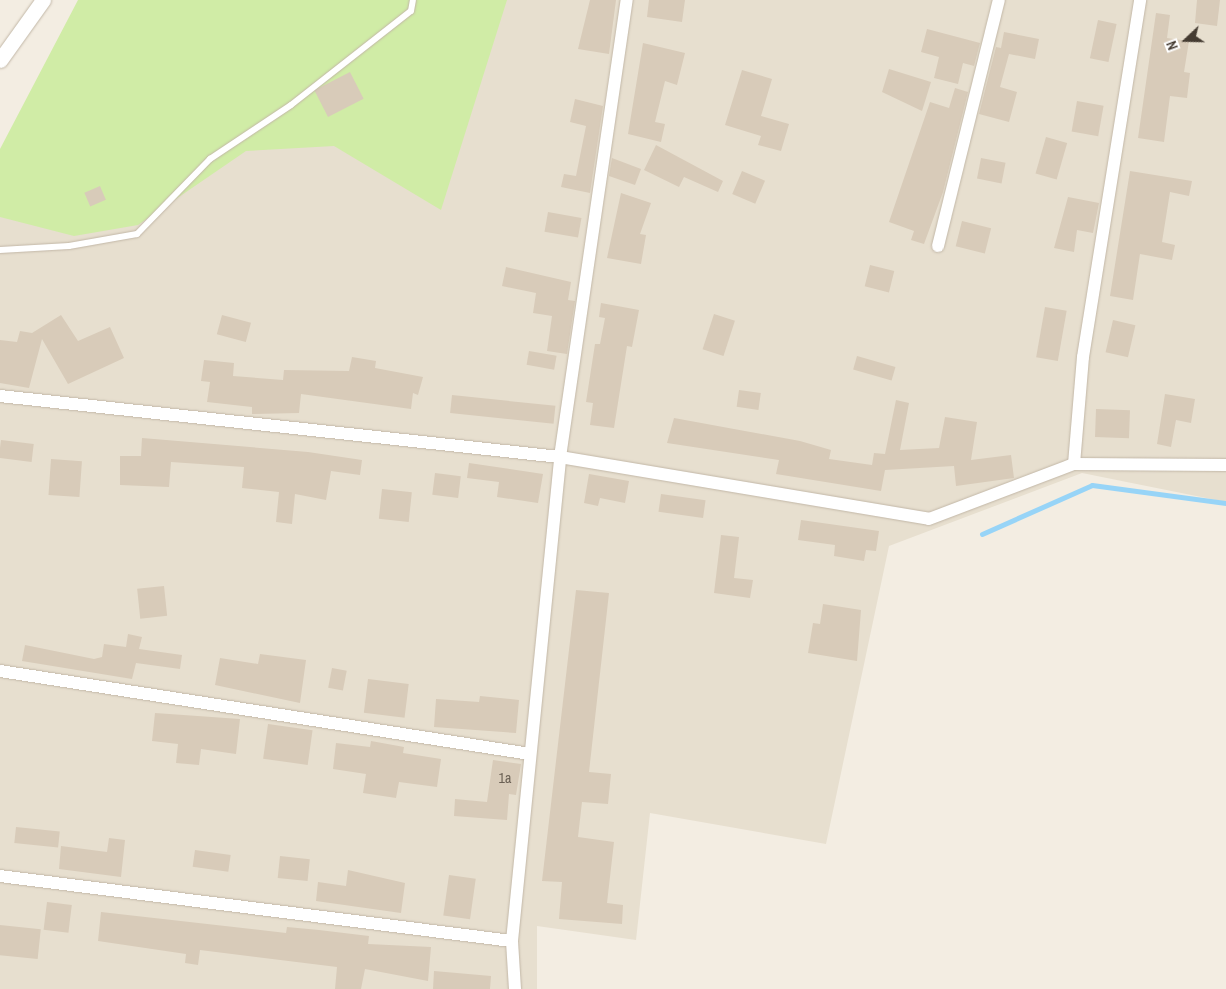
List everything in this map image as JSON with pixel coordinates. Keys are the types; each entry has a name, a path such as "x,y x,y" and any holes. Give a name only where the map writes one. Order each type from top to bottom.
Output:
{"street":[{"path":"0,60 43,0"},
{"path":"515,989 512,941 560,457 627,0"},
{"path":"938,246 999,0"},
{"path":"1074,464 1083,357 1140,0"},
{"path":"0,396 560,457 929,519 1074,464 1226,465"},
{"path":"0,671 530,754"},
{"path":"0,876 512,941"}],"lane":[{"path":"0,250 69,246 137,234 210,159 291,106 411,11 413,0"}],"shaded area":[{"path":"308,0 1226,0 1226,502 1082,473 889,546 826,844 650,813 636,940 537,926 537,989 0,989 0,202"}],"green space":[{"path":"78,0 507,0 441,210 334,146 246,151 138,225 74,236 0,217 0,149"}],"building":[{"path":"590,0 616,0 609,54 578,49"},
{"path":"649,0 685,0 682,22 647,17"},
{"path":"1197,0 1220,0 1217,26 1195,23"},
{"path":"1156,13 1170,15 1167,38 1189,41 1184,72 1190,73 1187,98 1170,96 1164,142 1138,138"},
{"path":"1098,20 1117,24 1108,62 1090,58"},
{"path":"927,29 980,43 974,66 963,63 958,84 934,78 939,57 921,52"},
{"path":"1004,32 1039,39 1035,59 1009,54 1000,87 1017,92 1009,122 979,114 996,47 1001,48"},
{"path":"643,43 685,53 677,85 665,81 655,122 665,124 661,142 628,134"},
{"path":"889,69 931,82 922,111 882,92"},
{"path":"742,70 772,79 761,116 789,124 781,151 758,145 761,136 725,125"},
{"path":"350,72 364,99 328,117 314,90"},
{"path":"955,88 968,92 943,192 924,244 911,240 914,231 889,222 930,102 949,108"},
{"path":"575,99 603,106 590,193 561,187 564,174 576,176 586,126 570,122"},
{"path":"1077,101 1104,106 1098,136 1072,132"},
{"path":"1046,137 1067,143 1057,180 1036,174"},
{"path":"656,145 723,181 718,192 684,177 679,187 644,170"},
{"path":"612,158 641,169 635,185 609,176"},
{"path":"981,158 1006,163 1002,183 977,179"},
{"path":"742,171 765,181 755,204 732,194"},
{"path":"1130,171 1192,181 1189,196 1170,192 1162,242 1175,245 1172,260 1140,254 1133,300 1110,296"},
{"path":"100,186 106,200 90,206 84,193"},
{"path":"621,193 651,203 640,234 646,235 641,264 607,258"},
{"path":"1068,197 1099,203 1093,233 1077,230 1074,252 1054,248"},
{"path":"548,212 581,218 578,238 545,232"},
{"path":"962,221 991,228 985,253 956,246"},
{"path":"870,265 894,271 889,292 865,286"},
{"path":"506,267 571,282 568,300 575,301 567,354 547,351 552,316 533,313 536,293 502,286"},
{"path":"601,303 639,310 632,347 627,346 614,428 590,425 593,403 586,402 595,344 600,344 605,318 599,317"},
{"path":"1045,307 1067,311 1058,361 1036,357"},
{"path":"714,314 735,321 723,356 703,349"},
{"path":"61,315 78,341 110,327 124,358 68,384 42,339 29,388 0,383 0,340 17,342 20,331 32,333"},
{"path":"222,315 251,323 246,342 217,334"},
{"path":"1113,320 1135,325 1128,357 1106,352"},
{"path":"529,351 557,356 554,370 527,365"},
{"path":"857,356 895,367 892,380 853,369"},
{"path":"352,357 376,361 375,368 423,377 418,395 413,393 411,409 301,394 299,413 252,414 252,407 207,402 210,382 201,381 204,360 234,363 233,376 283,380 284,370 349,371"},
{"path":"739,390 761,393 758,410 737,407"},
{"path":"1165,394 1195,399 1191,423 1176,420 1171,447 1157,444"},
{"path":"452,395 555,406 554,424 450,413"},
{"path":"896,400 909,403 900,450 939,448 945,417 977,422 971,460 1011,455 1014,478 956,486 954,466 885,470 881,491 776,474 779,460 667,443 674,418 800,441 831,450 829,459 872,465 874,453 885,454"},
{"path":"1096,409 1130,410 1129,438 1095,437"},
{"path":"142,438 308,452 362,460 360,475 331,471 326,500 295,494 292,524 276,522 279,492 242,488 244,467 171,462 169,487 120,485 120,456 141,456"},
{"path":"1,440 34,444 32,462 0,458"},
{"path":"51,459 82,461 79,497 48,495"},
{"path":"469,463 543,474 538,503 497,497 499,482 467,478"},
{"path":"435,473 461,476 458,498 432,495"},
{"path":"589,474 629,481 625,503 600,498 598,506 584,503"},
{"path":"382,489 412,492 409,522 379,519"},
{"path":"661,494 706,500 703,518 658,512"},
{"path":"801,520 879,531 876,551 866,550 864,561 834,556 835,545 798,540"},
{"path":"721,535 739,537 734,578 753,580 750,598 714,593"},
{"path":"164,586 167,616 140,619 137,589"},
{"path":"576,590 609,593 589,772 611,774 608,804 582,802 578,837 614,842 607,903 623,905 622,924 559,919 562,882 542,881"},
{"path":"823,604 861,610 857,661 808,653 813,623 820,624"},
{"path":"128,634 142,637 139,649 182,655 180,669 136,663 132,679 22,661 25,645 94,659 102,657 104,644 126,647"},
{"path":"260,654 306,660 300,703 215,685 220,658 258,664"},
{"path":"332,668 347,671 343,690 328,688"},
{"path":"368,679 409,684 405,718 364,713"},
{"path":"480,696 519,700 516,733 434,727 436,699 479,702"},
{"path":"155,713 240,719 236,754 201,749 199,765 176,763 178,744 152,741"},
{"path":"268,724 313,730 308,765 263,759"},
{"path":"371,741 404,747 403,753 441,759 437,787 399,782 396,798 363,793 366,774 333,769 336,743 370,747"},
{"path":"493,760 521,764 516,795 509,794 507,820 454,816 455,799 487,802"},
{"path":"16,827 60,832 58,848 14,843"},
{"path":"109,838 125,840 121,877 59,869 61,846 107,852"},
{"path":"195,850 231,855 228,872 193,867"},
{"path":"280,856 310,859 308,881 278,878"},
{"path":"348,870 405,883 401,913 316,901 318,882 346,886"},
{"path":"449,875 476,879 470,919 443,916"},
{"path":"47,902 72,905 68,933 44,930"},
{"path":"101,912 286,933 287,927 319,930 369,936 368,944 431,947 428,981 365,969 361,989 335,989 337,967 200,950 198,965 185,963 186,954 98,941"},
{"path":"0,925 41,929 38,959 0,955"},
{"path":"434,971 491,976 490,989 433,989"}],"waterway":[{"path":"982,534 1092,485 1226,503"}]}
